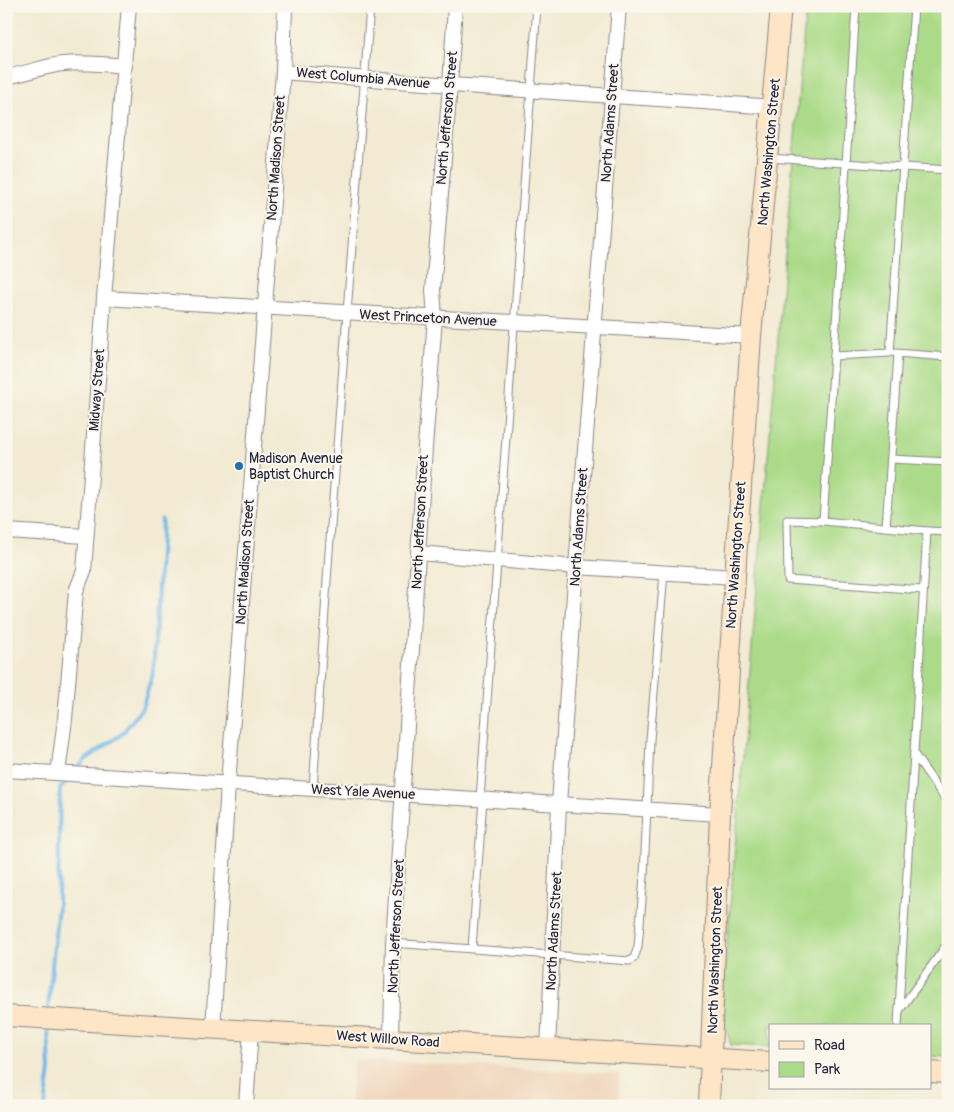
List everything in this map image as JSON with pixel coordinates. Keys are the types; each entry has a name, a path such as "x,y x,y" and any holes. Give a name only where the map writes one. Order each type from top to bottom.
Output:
{"street":[{"name":"Midway Street","path":"58,773 65,719 76,591 84,571 104,298 129,6"},
{"name":"North Madison Street","path":"213,1028 228,784 282,72 285,6"},
{"name":"North Jefferson Street","path":"391,1039 393,943 435,318 433,290 455,6"},
{"name":"North Adams Street","path":"548,1049 559,804 619,6"},
{"name":"North Washington Street","path":"709,1106 720,814 735,577 751,336 781,6"},
{"path":"6,77 62,64 90,63 125,66"},
{"name":"West Columbia Avenue","path":"282,72 450,86 612,95 773,107"},
{"name":"West Princeton Avenue","path":"104,298 751,336"},
{"path":"6,530 86,536"},
{"path":"419,554 576,567 735,577"},
{"name":"West Yale Avenue","path":"6,770 720,814"},
{"name":"West Willow Road","path":"6,1016 769,1062"},
{"path":"246,1106 251,1030"},
{"path":"932,1072 948,1073"}],"lane":[{"path":"313,789 370,6"},
{"path":"472,948 497,561 537,6"},
{"path":"824,521 856,6"},
{"path":"890,353 914,6"},
{"path":"768,158 948,170"},
{"path":"834,356 890,353 948,357"},
{"path":"886,527 898,354"},
{"path":"891,459 948,462"},
{"path":"923,590 788,580 787,520 824,521 927,532 948,532"},
{"path":"898,1024 927,532"},
{"path":"393,943 630,961 634,958 638,947 644,876 646,809 664,572"},
{"path":"914,753 948,803"},
{"path":"899,1011 948,943"}],"shaded area":[{"path":"354,1060 620,1074 618,1106 350,1106"}],"green space":[{"path":"806,6 948,6 948,1057 932,1056 932,1024 769,1024 769,1047 731,1045 721,1015"}],"waterway":[{"path":"75,771 85,760 122,734 142,708 153,673 162,520"},
{"path":"48,1008 58,906 60,789 70,777"},
{"path":"45,1106 50,1070 48,1029"}],"place":[{"name":"Madison Avenue Baptist Church","path":"239,466"}]}
